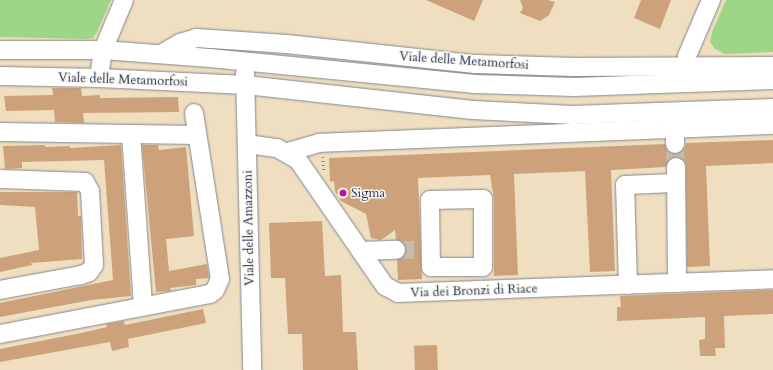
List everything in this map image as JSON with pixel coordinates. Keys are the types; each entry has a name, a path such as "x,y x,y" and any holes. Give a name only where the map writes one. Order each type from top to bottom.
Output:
{"street":[{"path":"98,78 103,50 124,0"},
{"path":"685,83 685,65 711,0"},
{"name":"Viale delle Metamorfosi","path":"160,54 180,43 196,38 287,44 475,64 574,67 685,65 773,66"},
{"name":"Viale delle Metamorfosi","path":"0,50 103,50 244,60 473,84 574,87 773,80"},
{"path":"244,60 246,85"},
{"name":"Viale delle Metamorfosi","path":"0,76 98,78 246,85 473,110 573,115 675,128 773,108"},
{"name":"Viale delle Amazzoni","path":"246,85 252,370"},
{"path":"0,334 210,294 218,285 220,279 194,113"},
{"name":"Viale delle Metamorfosi","path":"288,152 307,144 320,143 773,125"},
{"path":"0,132 197,135"},
{"path":"131,134 143,307"},
{"name":"Via dei Bronzi di Riace","path":"247,144 261,144 288,152 307,170 386,286 405,294 773,279"},
{"path":"628,285 625,185 676,175 677,283"},
{"path":"0,179 84,182 90,191 94,265 89,272 81,275 0,290"},
{"path":"431,200 483,200 483,267 432,268 426,249 431,200"},
{"path":"361,251 396,250"}],"green space":[{"path":"0,0 111,0 97,32 93,38 87,39 0,37"},
{"path":"726,0 773,0 773,52 725,54 715,49 710,42 712,32"}],"building":[{"path":"426,0 483,0 474,21"},
{"path":"520,0 548,0 555,2 549,15 540,21 520,13 523,8"},
{"path":"641,0 671,0 660,29 634,18"},
{"path":"52,88 81,88 82,96 100,95 100,98 178,97 179,112 83,113 84,123 55,122 54,110 6,111 4,96 53,95"},
{"path":"773,140 773,163 706,166 710,266 687,267 686,167 685,161 676,157 670,158 666,167 611,170 615,271 590,272 585,171 514,174 518,275 494,276 494,199 490,175 418,178 422,279 398,280 397,260 405,255 406,249 401,241 396,240 395,230 381,240 371,238 366,214 341,201 335,191 334,181 330,182 329,158 665,144 669,153 675,154 684,150 686,143"},
{"path":"45,145 45,147 70,146 70,148 121,145 131,296 91,300 0,317 0,303 113,280 104,160 22,162 22,168 5,169 3,146"},
{"path":"142,145 158,145 159,150 186,147 194,236 166,239 169,271 207,264 209,278 196,279 196,285 170,288 171,291 156,292"},
{"path":"0,192 77,192 78,216 81,216 82,259 31,263 32,265 0,272 0,258 39,250 35,207 0,205"},
{"path":"322,221 325,276 341,275 343,332 356,332 358,370 303,370 302,334 288,334 285,278 271,278 269,223"},
{"path":"773,290 773,314 724,316 725,348 715,348 716,356 700,356 699,340 705,339 705,317 617,321 617,307 621,307 620,296"},
{"path":"203,309 206,323 128,339 129,347 112,351 110,342 0,362 0,349 107,327 106,324 124,321 125,325"},
{"path":"437,345 438,370 415,370 414,346"}],"tunnel":[{"path":"675,144 676,167"},
{"path":"396,250 421,250"}],"place":[{"name":"Sigma","path":"343,193"}]}
